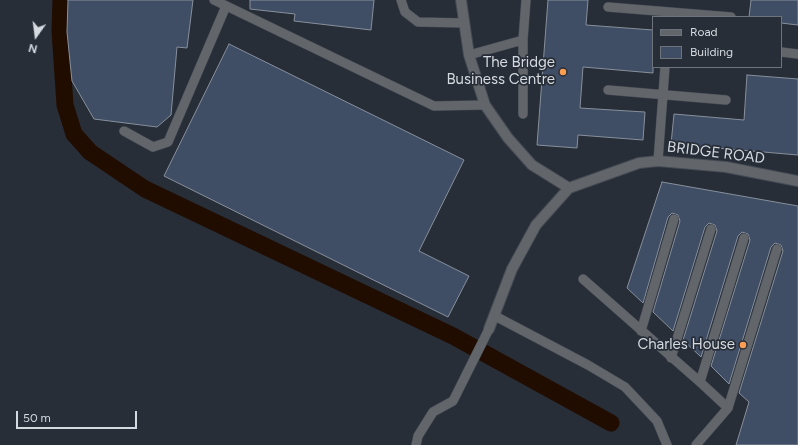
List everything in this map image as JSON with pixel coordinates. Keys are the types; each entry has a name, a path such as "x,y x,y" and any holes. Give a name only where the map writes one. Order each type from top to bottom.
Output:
{"street":[{"path":"461,0 469,55 485,104 508,138 532,165 569,188"},
{"name":"BRIDGE ROAD","path":"489,329 512,270 536,225 569,188 639,163 658,161 726,168 798,181"}],"lane":[{"path":"214,0 434,106 485,104"},
{"path":"401,0 405,12 418,22 464,23"},
{"path":"523,114 523,40 526,0"},
{"path":"124,131 153,147 168,142 226,6"},
{"path":"608,7 670,14 711,16"},
{"path":"469,55 523,40"},
{"path":"782,52 798,54"},
{"path":"658,161 666,68"},
{"path":"608,90 726,100"},
{"path":"641,331 674,219"},
{"path":"671,358 710,229"},
{"path":"700,382 744,238"},
{"path":"696,445 728,408 777,249"},
{"path":"583,279 728,408"},
{"path":"495,316 588,365 625,387 657,421 667,445"},
{"path":"416,445 418,436 433,412 453,401 489,329"}],"building":[{"path":"68,0 193,0 187,48 177,47 171,115 157,127 94,119 72,81 67,32"},
{"path":"250,0 374,0 371,30 294,21 295,14 250,9"},
{"path":"548,0 588,0 586,25 652,30 653,73 583,67 580,108 645,112 643,140 578,135 577,148 537,145"},
{"path":"751,0 798,0 798,25 782,23 782,16 749,16"},
{"path":"229,44 464,160 419,251 469,276 448,317 164,176"},
{"path":"747,75 798,79 798,155 671,144 674,114 744,120"},
{"name":"Charles House","path":"662,182 798,206 798,445 736,445 749,402 739,393 783,251 781,245 775,243 771,247 729,384 711,366 750,240 748,234 742,232 738,236 701,357 683,340 717,231 715,225 709,223 705,227 673,331 653,312 680,221 678,215 672,213 668,217 643,303 627,288"}],"waterway":[{"path":"61,0 60,31 65,105 74,134 90,152 145,189 453,336 611,423"}],"place":[{"name":"The Bridge Business Centre","path":"563,72"},
{"name":"Charles House","path":"743,345"}]}
